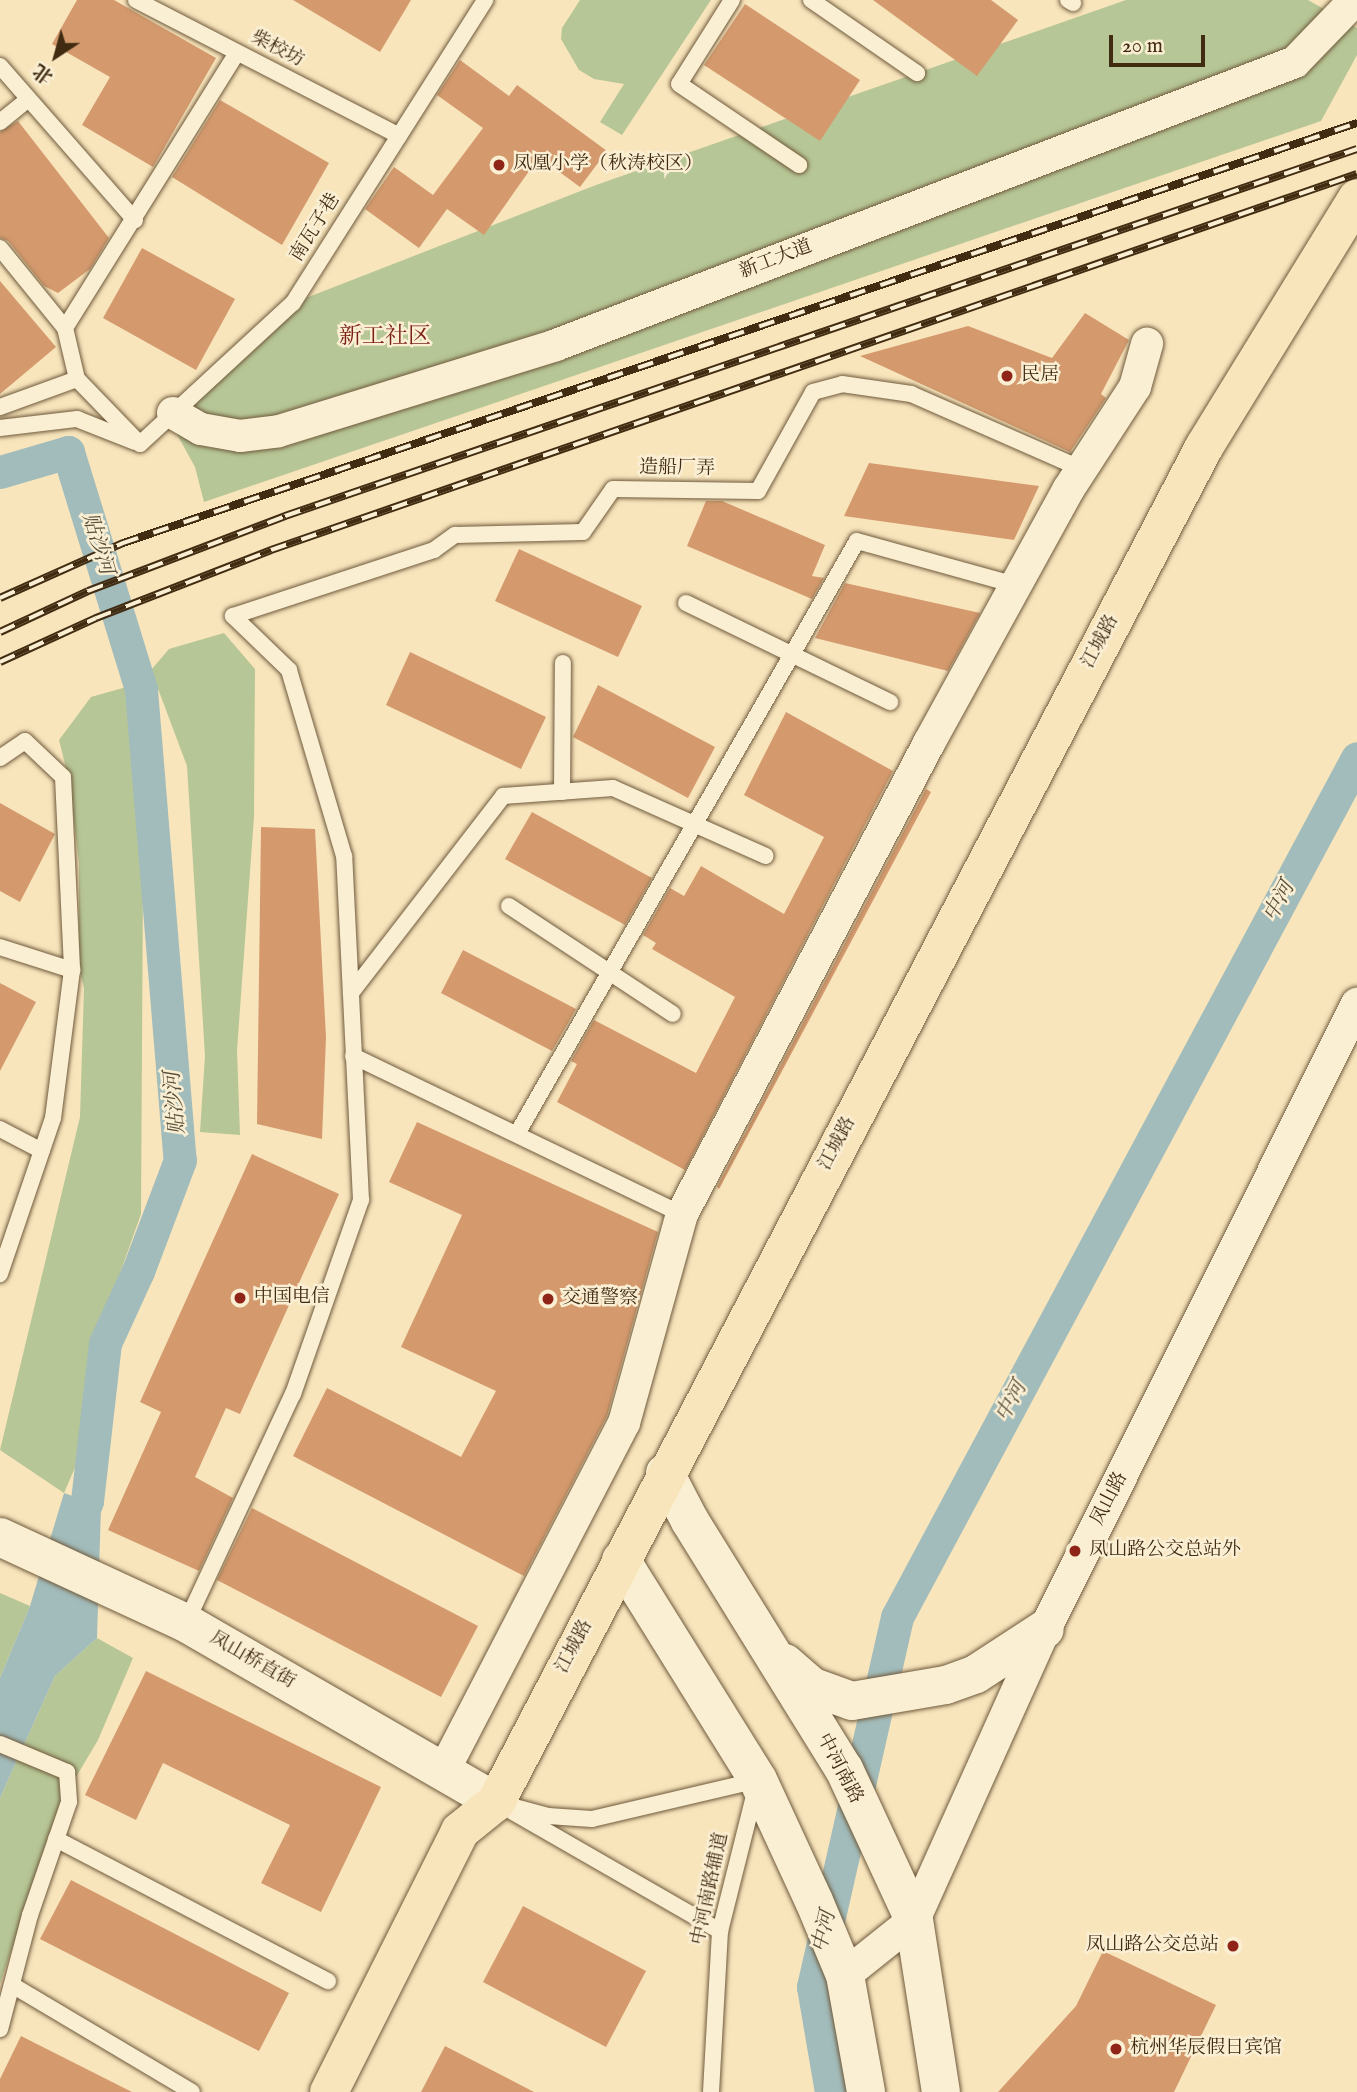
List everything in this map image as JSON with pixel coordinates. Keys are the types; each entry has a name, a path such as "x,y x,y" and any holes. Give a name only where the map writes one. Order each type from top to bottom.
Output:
{"main road":[{"name":"江城路","path":"329,2092 460,1831 496,1802 665,1473 1204,447 1357,198"},
{"name":"中河南路","path":"665,1473 769,1651 844,1769 914,1920 941,2092"},
{"name":"凤山桥直街","path":"13,1543 186,1623 496,1802"},
{"path":"621,1560 758,1780 814,1901 841,1966 866,2092"},
{"path":"769,1651 813,1687 852,1701 911,1693 975,1674 1045,1629"}],"street":[{"name":"新工大道","path":"173,413 201,429 240,436 279,431 556,345 1295,62 1350,1"},
{"path":"443,1772 624,1423 682,1214 1016,585 1082,469 1135,387 1147,344"},
{"name":"凤山路","path":"841,1966 914,1920 1045,1629 1356,1007"}],"lane":[{"name":"柴校坊","path":"136,0 399,136"},
{"path":"732,0 679,84 799,165"},
{"path":"811,0 917,73"},
{"name":"南瓦子巷","path":"140,444 293,303 482,1"},
{"path":"65,328 237,53"},
{"path":"0,66 135,220"},
{"path":"0,122 28,99"},
{"path":"0,248 65,328 77,379 140,444"},
{"path":"0,407 77,379"},
{"name":"造船厂弄","path":"351,993 344,856 289,670 233,616 434,550 455,535 583,531 612,489 758,491 813,392 842,384 911,394 1082,469"},
{"path":"0,428 77,419 140,444"},
{"path":"518,1132 857,541 1016,585"},
{"path":"686,603 890,702"},
{"path":"562,792 563,663"},
{"path":"0,758 24,741 63,777 72,970 53,1118 0,1273"},
{"path":"186,1623 293,1394 361,1200 351,993 503,796 613,788 765,856"},
{"path":"509,906 673,1014"},
{"path":"0,947 72,970"},
{"path":"354,1056 518,1132 682,1214"},
{"path":"0,1129 42,1151"},
{"path":"0,1744 67,1772 69,1802 0,2029"},
{"path":"496,1802 548,1816 592,1819 758,1780"},
{"name":"中河南路辅道","path":"712,2092 720,1931 758,1780"},
{"path":"496,1802 720,1931"},
{"path":"56,1839 328,1981"},
{"path":"12,1985 192,2092"}],"green space":[{"path":"580,0 711,0 622,135 600,122 624,84 594,79 579,70 561,39 562,28"},
{"path":"1126,0 1308,0 1357,28 1357,55 1321,121 204,502 195,467 168,418 293,303 596,185"},
{"path":"224,633 255,669 254,817 237,1050 240,1135 200,1132 205,1056 187,766 151,670 169,649"},
{"path":"130,686 143,879 141,1214 94,1347 83,1449 64,1493 0,1450 80,1117 84,988 79,968 79,863 69,780 59,740 91,697"},
{"path":"0,1593 30,1606 0,1678"},
{"path":"97,1638 133,1658 98,1740 60,1804 0,1984 0,1798 55,1676"}],"water":[{"path":"64,1493 101,1506 97,1638 55,1676 0,1798 0,1678 30,1606"}],"building":[{"path":"77,0 114,0 216,58 153,167 82,125 110,77 52,44"},
{"path":"293,0 411,0 380,52"},
{"path":"873,0 991,0 1018,20 977,76"},
{"path":"745,4 860,80 820,141 704,65"},
{"path":"460,60 509,96 517,85 607,151 580,187 539,157 484,235 447,209 419,248 365,209 394,167 433,195 483,128 437,95"},
{"path":"220,100 329,163 282,245 172,177"},
{"path":"18,121 109,238 90,269 58,293 44,286 8,241 0,238 0,132"},
{"path":"142,248 235,299 196,370 103,318"},
{"path":"0,281 56,347 0,394"},
{"name":"民居","path":"1085,313 1129,340 1101,394 1106,398 1070,452 860,356 968,326 1052,358"},
{"path":"869,463 1039,486 1014,540 844,516"},
{"path":"706,501 722,501 825,545 812,576 824,578 812,599 687,546"},
{"path":"519,549 642,606 618,657 495,601"},
{"path":"845,583 980,613 948,671 815,638"},
{"path":"410,652 546,717 521,769 386,705"},
{"path":"598,685 715,747 688,798 573,737"},
{"path":"786,712 893,771 685,1170 557,1102 577,1064 571,1061 594,1020 696,1073 735,997 652,949 656,943 643,935 670,888 684,896 701,866 784,914 824,837 744,795"},
{"path":"926,789 931,792 719,1189 717,1187"},
{"path":"0,803 55,834 20,902 0,891"},
{"path":"532,812 652,878 625,925 505,859"},
{"path":"261,827 315,829 326,1037 322,1139 257,1124"},
{"path":"463,950 576,1009 552,1051 441,993"},
{"path":"0,983 36,1002 0,1071"},
{"name":"交通警察","path":"417,1122 658,1232 607,1416 524,1576 293,1456 327,1388 461,1457 496,1391 401,1347 462,1215 389,1182"},
{"name":"中国电信","path":"252,1154 339,1194 240,1414 226,1408 195,1477 233,1498 199,1571 108,1530 161,1412 140,1402"},
{"path":"252,1508 478,1626 441,1697 217,1580"},
{"path":"146,1671 381,1787 321,1912 261,1883 290,1825 163,1763 136,1820 85,1795"},
{"path":"71,1880 289,1993 259,2051 40,1939"},
{"path":"523,1906 646,1971 606,2047 483,1982"},
{"name":"杭州华辰假日宾馆","path":"1103,1951 1216,2005 1174,2092 998,2092 1076,2006"},
{"path":"21,2036 132,2092 0,2092 0,2079"},
{"path":"445,2046 534,2092 421,2092"}],"waterway":[{"name":"贴沙河","path":"0,472 68,452 141,690 180,1160 138,1271 105,1343 87,1501 70,1542"},
{"name":"中河","path":"831,2092 813,1987 897,1617 1357,758"}],"railway":[{"path":"0,598 123,543 1357,123"},
{"path":"0,632 88,591 285,516 1357,149"},
{"path":"0,662 96,618 271,550 1357,174"}],"place":[{"name":"凤凰小学（秋涛校区）","path":"499,165"},
{"name":"民居","path":"1007,376"},
{"name":"中国电信","path":"240,1298"},
{"name":"交通警察","path":"548,1299"},
{"name":"凤山路公交总站外","path":"1075,1551"},
{"name":"凤山路公交总站","path":"1233,1946"},
{"name":"杭州华辰假日宾馆","path":"1116,2049"}],"district":[{"name":"新工社区","path":"385,337"}]}
